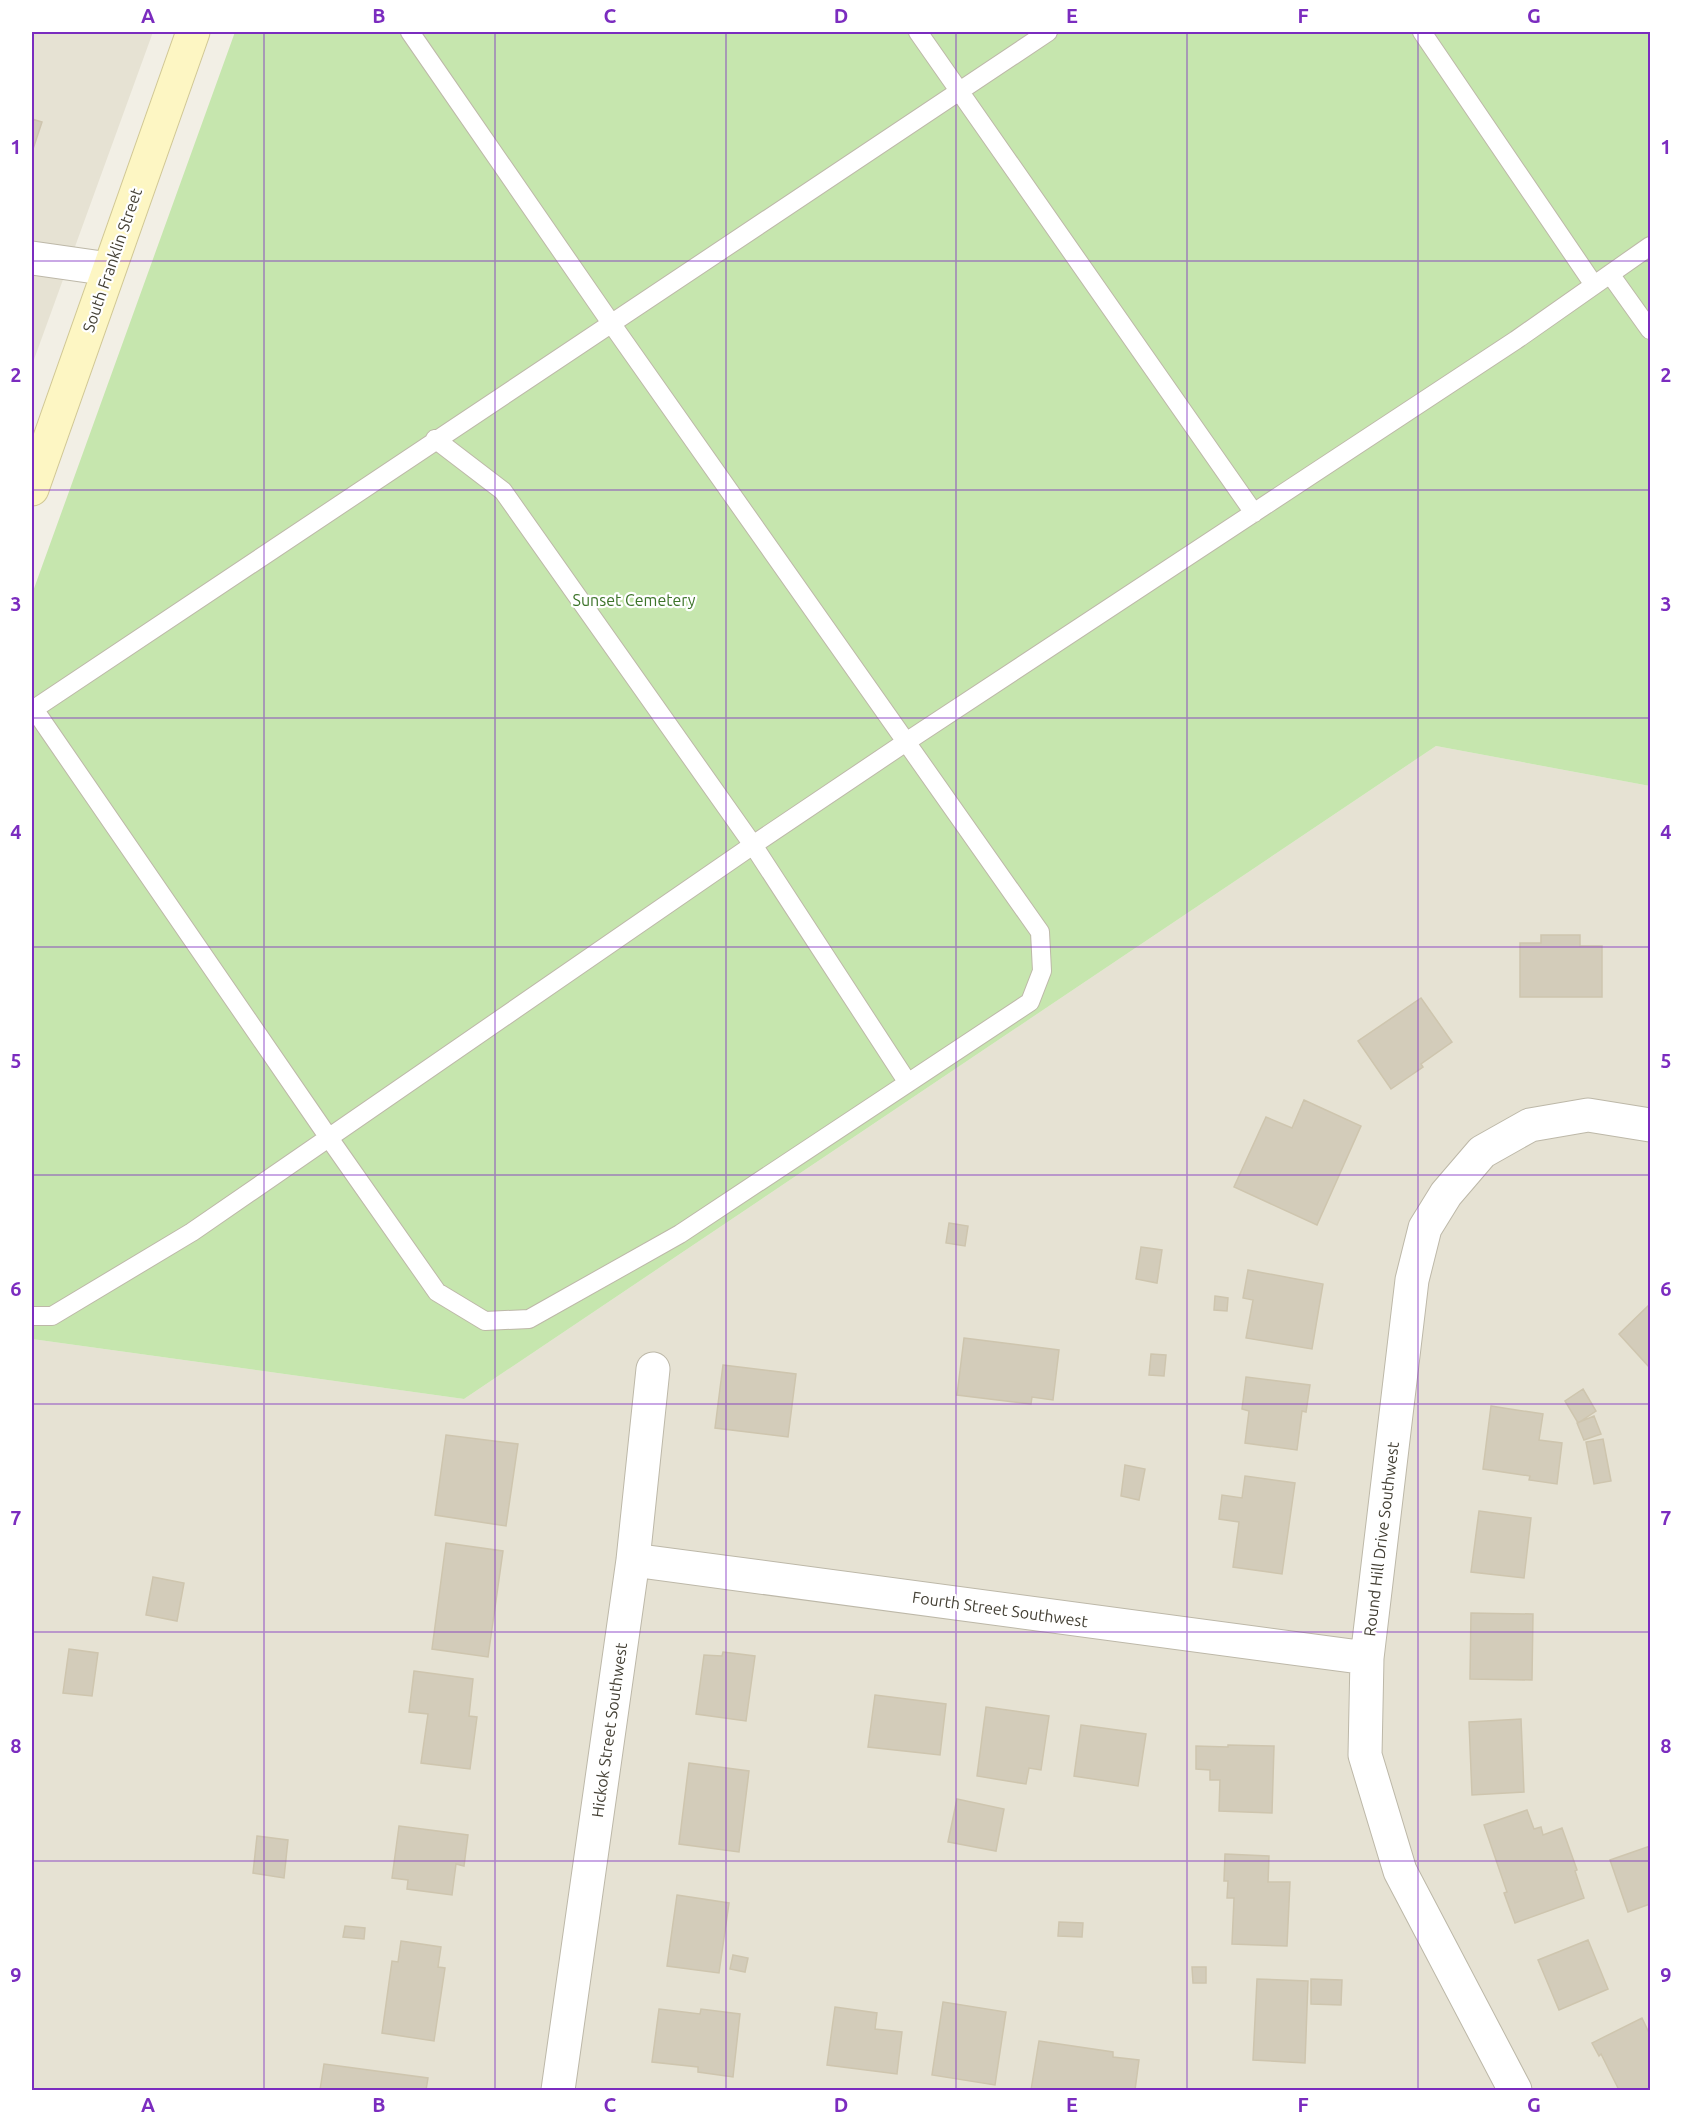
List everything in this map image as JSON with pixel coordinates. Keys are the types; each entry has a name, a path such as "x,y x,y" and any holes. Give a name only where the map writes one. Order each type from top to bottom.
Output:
{"main road":[{"name":"South Franklin Street","path":"32,489 193,32"}],"street":[{"path":"32,258 109,269"},
{"name":"Round Hill Drive Southwest","path":"1515,2091 1400,1871 1365,1755 1367,1658 1412,1280 1425,1228 1446,1194 1482,1152 1530,1125 1588,1115 1650,1125"},
{"name":"Hickok Street Southwest","path":"558,2091 633,1560 653,1369"},
{"name":"Fourth Street Southwest","path":"633,1560 1367,1658"}],"lane":[{"path":"410,32 611,323 1040,932 1042,971 1030,1002 680,1234 529,1319 485,1321 437,1292 33,708 435,439 611,323 1048,32"},
{"path":"918,32 1254,513"},
{"path":"1422,32 1594,285"},
{"path":"32,1316 52,1316 192,1232 753,845 1516,340 1650,246"},
{"path":"1610,274 1650,330"},
{"path":"435,439 503,491 753,845 908,1083"}],"shaded area":[{"path":"32,32 153,32 32,365"},
{"path":"1436,746 1650,786 1650,2090 32,2090 32,1339 464,1399"}],"green space":[{"name":"Sunset Cemetery","path":"235,32 1650,32 1650,786 1436,746 464,1399 32,1339 32,594"}],"building":[{"path":"32,119 42,122 32,152"},
{"path":"1541,935 1580,935 1580,946 1602,946 1602,997 1520,997 1520,943 1541,943"},
{"path":"1421,998 1452,1042 1421,1064 1423,1067 1391,1089 1358,1041"},
{"path":"1304,1100 1361,1126 1317,1225 1234,1187 1266,1117 1292,1128"},
{"path":"949,1223 968,1226 965,1246 946,1243"},
{"path":"1141,1247 1162,1250 1157,1283 1136,1279"},
{"path":"1248,1270 1323,1284 1312,1349 1246,1338 1253,1300 1243,1298"},
{"path":"1215,1296 1228,1298 1227,1311 1214,1310"},
{"path":"1650,1304 1650,1368 1619,1334"},
{"path":"964,1338 1059,1350 1053,1400 1032,1397 1031,1404 957,1395"},
{"path":"1151,1354 1166,1355 1164,1376 1149,1375"},
{"path":"723,1365 796,1374 788,1437 715,1428"},
{"path":"1246,1377 1310,1385 1306,1412 1302,1411 1297,1450 1245,1443 1249,1411 1242,1409"},
{"path":"1583,1389 1596,1411 1578,1423 1565,1401"},
{"path":"1491,1406 1543,1414 1539,1440 1562,1443 1557,1484 1529,1480 1530,1476 1483,1469"},
{"path":"1594,1416 1601,1434 1584,1440 1577,1423"},
{"path":"446,1435 518,1444 506,1526 435,1515"},
{"path":"1603,1439 1611,1481 1594,1484 1586,1442"},
{"path":"1125,1465 1145,1469 1139,1500 1121,1496"},
{"path":"1245,1476 1295,1483 1282,1574 1233,1567 1239,1522 1219,1519 1222,1495 1242,1498"},
{"path":"1479,1511 1531,1518 1524,1578 1471,1572"},
{"path":"446,1543 503,1551 488,1657 432,1649"},
{"path":"153,1577 184,1583 177,1621 146,1615"},
{"path":"1471,1613 1533,1614 1532,1680 1470,1679"},
{"path":"69,1649 98,1653 92,1696 63,1693"},
{"path":"723,1652 755,1656 746,1721 696,1714 704,1655 722,1656"},
{"path":"414,1671 473,1679 469,1716 477,1717 470,1769 421,1763 428,1714 409,1712"},
{"path":"875,1695 946,1704 940,1755 868,1747"},
{"path":"986,1707 1049,1716 1041,1770 1029,1768 1026,1784 977,1776"},
{"path":"1521,1719 1524,1792 1472,1795 1469,1722"},
{"path":"1081,1725 1146,1734 1138,1786 1074,1776"},
{"path":"1228,1745 1274,1746 1272,1813 1219,1811 1220,1780 1210,1780 1210,1770 1196,1769 1196,1746 1228,1747"},
{"path":"689,1763 749,1771 739,1852 679,1844"},
{"path":"957,1799 1004,1809 996,1851 948,1842"},
{"path":"1527,1810 1534,1829 1541,1827 1543,1835 1562,1828 1584,1898 1515,1923 1484,1825"},
{"path":"399,1826 468,1835 464,1866 456,1864 452,1895 407,1889 408,1880 392,1878"},
{"path":"257,1836 288,1840 284,1878 253,1873"},
{"path":"1650,1846 1650,1904 1628,1912 1610,1860"},
{"path":"1225,1854 1269,1856 1268,1882 1290,1882 1287,1946 1232,1944 1234,1898 1227,1898 1228,1881 1224,1881"},
{"path":"677,1895 729,1903 719,1973 667,1966"},
{"path":"1059,1922 1083,1923 1082,1937 1058,1936"},
{"path":"345,1926 365,1928 364,1939 343,1937"},
{"path":"1588,1940 1608,1989 1559,2010 1538,1960"},
{"path":"401,1941 441,1947 438,1967 445,1968 434,2041 382,2033 392,1961 398,1962"},
{"path":"733,1955 748,1958 745,1972 730,1969"},
{"path":"1192,1967 1206,1967 1206,1983 1193,1983"},
{"path":"1257,1979 1308,1981 1305,2063 1253,2060"},
{"path":"1311,1979 1342,1980 1341,2005 1311,2004"},
{"path":"943,2002 1006,2012 995,2085 932,2075"},
{"path":"835,2007 877,2013 875,2029 902,2032 897,2074 827,2065"},
{"path":"659,2009 700,2014 701,2009 740,2014 733,2077 698,2072 698,2067 652,2062"},
{"path":"1642,2018 1650,2035 1650,2090 1619,2090 1601,2054 1599,2056 1592,2043"},
{"path":"1039,2041 1113,2052 1113,2057 1139,2060 1135,2090 1031,2090"},
{"path":"324,2064 428,2078 426,2090 320,2090"}]}
